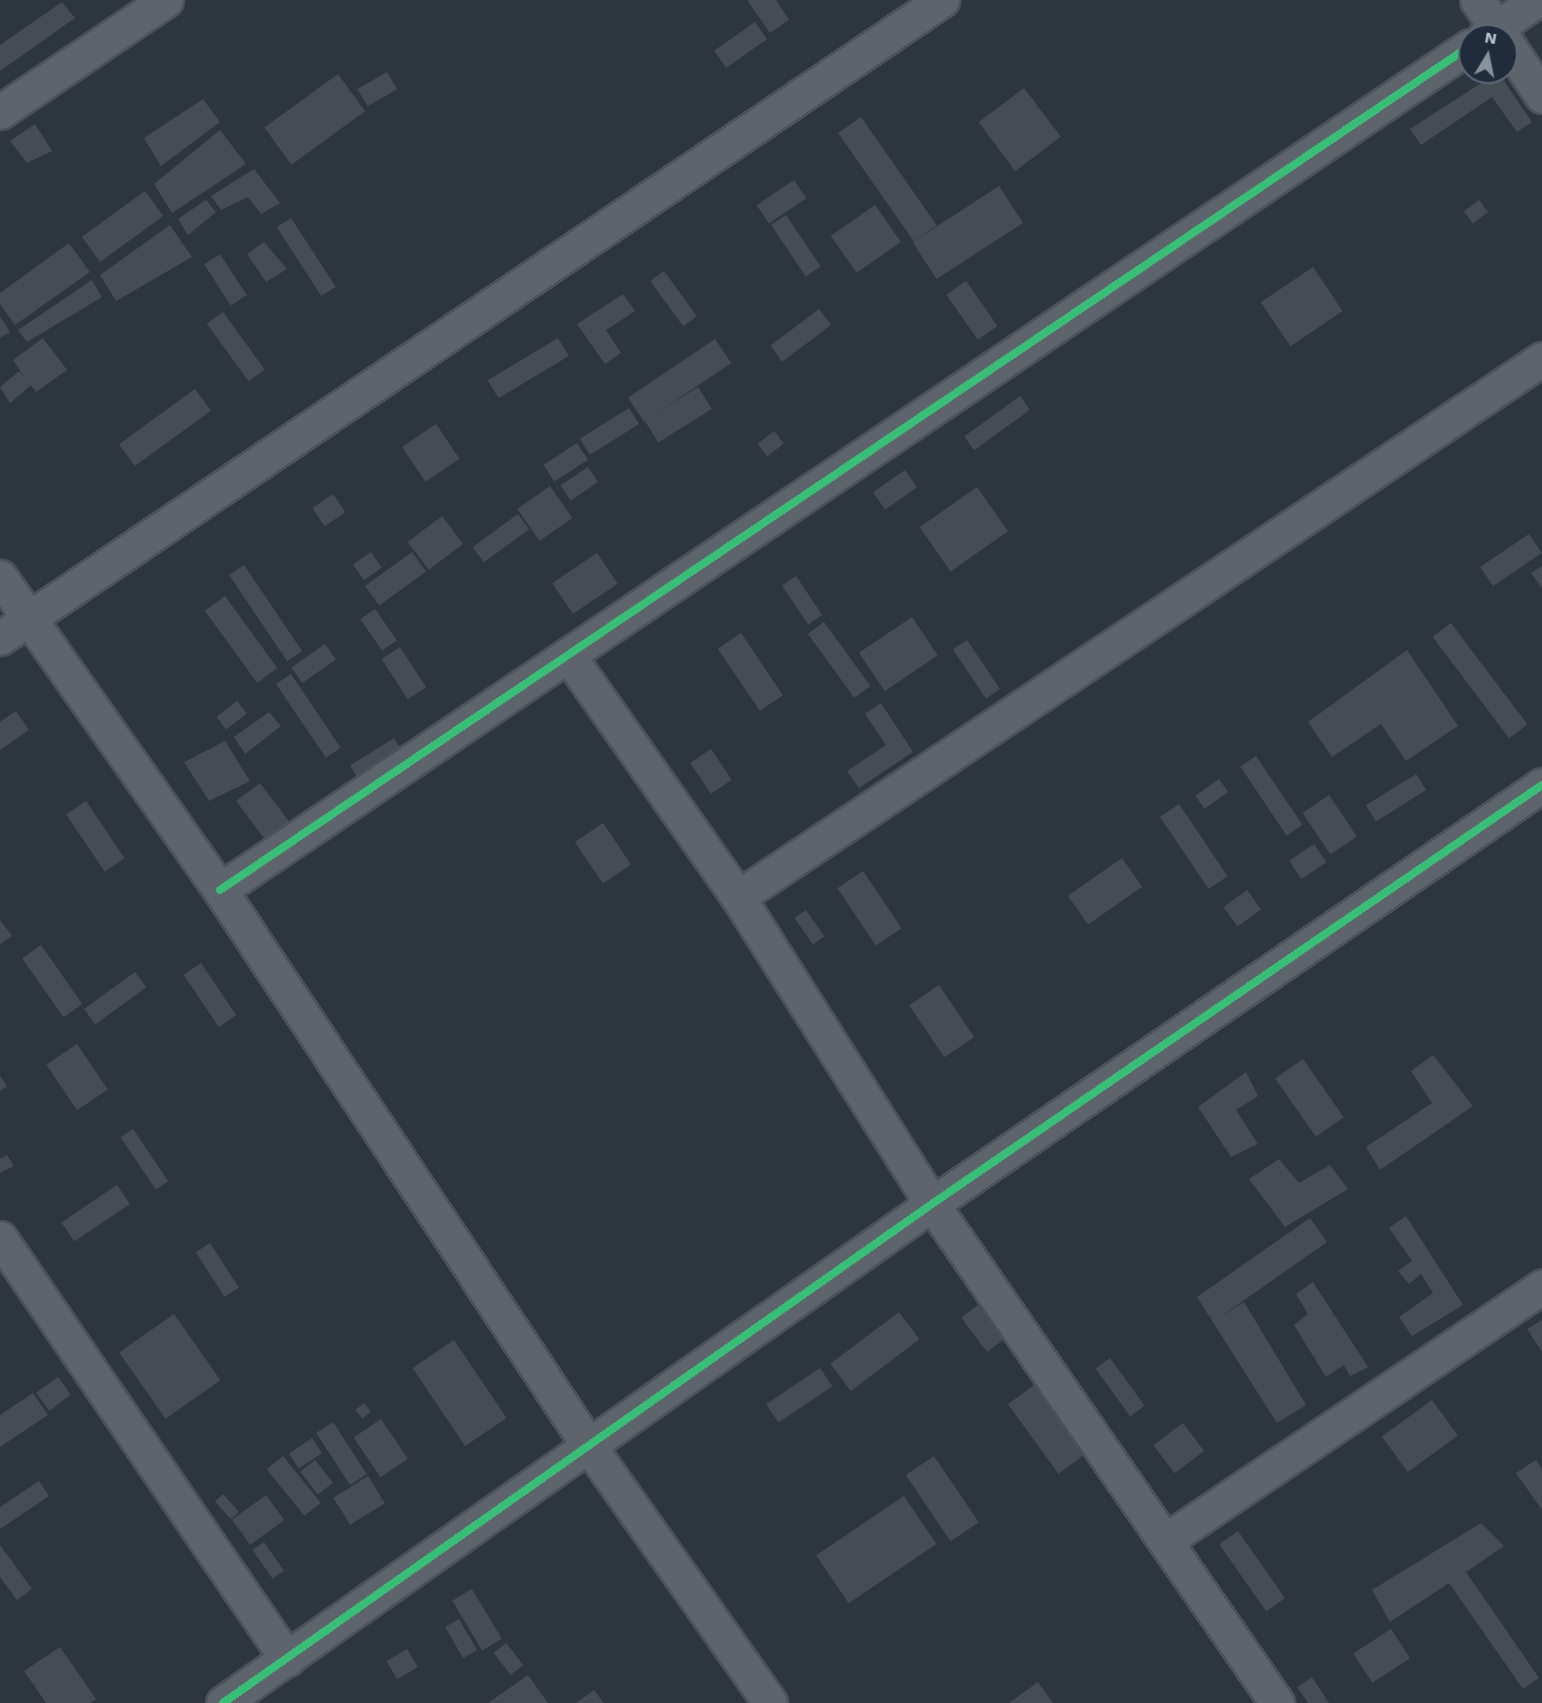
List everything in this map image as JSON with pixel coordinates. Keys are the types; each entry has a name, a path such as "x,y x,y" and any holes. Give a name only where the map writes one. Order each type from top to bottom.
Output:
{"street":[{"path":"0,112 166,0"},
{"path":"0,638 942,0"},
{"path":"1477,0 1491,24"},
{"path":"1510,24 1537,0"},
{"path":"220,890 1458,54"},
{"path":"1518,63 1542,96"},
{"path":"738,897 1542,359"},
{"path":"0,577 220,890 589,1446 770,1703"},
{"path":"568,655 738,897 932,1204 1277,1703"},
{"path":"222,1703 932,1204 1538,797"},
{"path":"0,1238 287,1659"},
{"path":"1165,1541 1542,1287"}],"building":[{"path":"747,0 776,0 789,20 770,33"},
{"path":"62,2 75,18 0,71 0,45"},
{"path":"755,22 767,39 726,68 714,51"},
{"path":"387,72 397,89 368,106 358,89"},
{"path":"338,74 365,111 291,165 264,127"},
{"path":"1479,84 1506,84 1532,122 1517,132 1492,97 1421,145 1410,129"},
{"path":"1024,88 1061,137 1015,171 978,122"},
{"path":"203,99 220,122 161,166 144,138"},
{"path":"861,117 937,225 914,241 838,133"},
{"path":"35,124 52,151 27,163 10,141"},
{"path":"220,130 246,164 172,213 154,184"},
{"path":"254,169 280,203 261,214 248,197 221,210 211,196"},
{"path":"794,180 806,198 769,223 757,205"},
{"path":"999,186 1023,223 937,279 913,242"},
{"path":"145,191 163,216 100,262 82,237"},
{"path":"206,200 216,212 188,235 178,219"},
{"path":"1479,200 1488,212 1473,223 1464,211"},
{"path":"875,205 901,242 857,273 831,236"},
{"path":"786,215 821,266 806,276 771,225"},
{"path":"291,218 336,287 321,296 277,227"},
{"path":"170,225 192,257 116,301 100,275"},
{"path":"264,242 287,269 266,282 247,254"},
{"path":"69,243 90,272 15,325 0,304 0,293"},
{"path":"220,254 247,295 231,305 204,264"},
{"path":"1313,267 1343,311 1290,346 1261,302"},
{"path":"664,271 697,316 683,326 650,281"},
{"path":"92,280 102,297 27,342 18,330"},
{"path":"966,281 998,326 978,340 946,295"},
{"path":"623,294 635,311 606,330 621,353 605,364 577,324"},
{"path":"819,309 831,325 782,362 770,346"},
{"path":"223,312 265,369 249,381 207,324"},
{"path":"0,316 10,332 0,338"},
{"path":"43,338 67,370 36,392 31,385 10,403 0,387 19,371 25,378 13,360"},
{"path":"558,338 569,356 499,398 488,380"},
{"path":"715,339 731,363 644,422 628,398"},
{"path":"698,387 712,409 658,442 645,420"},
{"path":"195,389 211,411 135,466 119,444"},
{"path":"1020,396 1030,410 974,450 964,437"},
{"path":"629,408 639,424 590,455 580,439"},
{"path":"436,424 459,459 425,482 402,447"},
{"path":"774,431 784,444 767,457 757,444"},
{"path":"577,443 588,460 554,482 543,465"},
{"path":"588,467 598,482 571,500 561,485"},
{"path":"905,470 917,487 885,510 873,492"},
{"path":"550,486 572,518 540,541 517,509"},
{"path":"977,487 1008,531 951,571 920,527"},
{"path":"333,494 345,512 325,526 312,508"},
{"path":"518,514 529,529 484,562 473,547"},
{"path":"442,516 463,544 429,570 408,542"},
{"path":"1529,534 1542,553 1493,586 1480,567"},
{"path":"371,552 382,568 364,580 353,565"},
{"path":"412,552 426,571 379,606 365,586"},
{"path":"597,553 618,584 573,614 552,583"},
{"path":"244,565 302,651 287,661 229,575"},
{"path":"1542,566 1542,588 1531,573"},
{"path":"796,576 822,615 808,624 782,586"},
{"path":"225,596 277,668 257,683 205,611"},
{"path":"375,609 397,640 382,650 360,619"},
{"path":"912,617 938,655 885,691 859,653"},
{"path":"824,622 870,686 854,698 808,634"},
{"path":"1451,623 1527,724 1509,738 1433,637"},
{"path":"741,633 783,695 760,711 718,649"},
{"path":"967,640 1000,689 986,698 953,650"},
{"path":"325,644 336,660 302,683 291,668"},
{"path":"400,647 426,687 408,699 382,659"},
{"path":"1407,650 1458,726 1406,761 1381,724 1332,757 1308,722"},
{"path":"291,674 341,748 326,758 276,684"},
{"path":"237,701 247,714 226,730 217,717"},
{"path":"881,703 913,752 859,788 847,771 886,745 865,714"},
{"path":"16,711 29,730 0,750 0,722"},
{"path":"269,712 281,726 245,754 234,737"},
{"path":"394,738 404,754 360,782 350,766"},
{"path":"225,741 250,781 209,801 184,762"},
{"path":"711,749 732,780 711,794 690,763"},
{"path":"1256,756 1302,825 1287,835 1240,767"},
{"path":"1416,774 1426,790 1376,821 1366,805"},
{"path":"1219,779 1228,792 1204,809 1195,796"},
{"path":"260,783 295,829 271,847 236,801"},
{"path":"1329,795 1357,836 1330,854 1302,813"},
{"path":"86,801 125,858 105,872 66,814"},
{"path":"1179,804 1228,876 1209,889 1160,817"},
{"path":"603,823 631,864 603,883 575,842"},
{"path":"1314,844 1326,862 1301,879 1289,861"},
{"path":"1122,858 1142,887 1088,925 1068,896"},
{"path":"863,871 902,928 876,946 837,888"},
{"path":"1247,890 1261,909 1238,926 1224,907"},
{"path":"806,910 824,936 813,944 795,918"},
{"path":"0,920 12,936 0,944"},
{"path":"41,945 82,1004 63,1017 22,958"},
{"path":"201,963 236,1015 219,1027 184,975"},
{"path":"135,972 146,987 95,1024 84,1009"},
{"path":"939,985 974,1037 944,1057 909,1005"},
{"path":"77,1044 108,1090 77,1110 46,1065"},
{"path":"1433,1055 1473,1106 1380,1170 1366,1147 1432,1103 1411,1071"},
{"path":"1303,1059 1344,1117 1316,1137 1275,1079"},
{"path":"1246,1072 1258,1096 1236,1110 1258,1144 1231,1157 1198,1107"},
{"path":"0,1076 7,1086 0,1091"},
{"path":"133,1129 168,1181 156,1190 121,1137"},
{"path":"7,1155 14,1166 0,1173 0,1159"},
{"path":"1279,1159 1299,1183 1330,1165 1348,1189 1285,1227 1249,1179"},
{"path":"117,1185 130,1204 74,1242 61,1222"},
{"path":"1406,1216 1463,1305 1412,1336 1399,1317 1433,1293 1421,1274 1409,1284 1398,1271 1412,1261 1389,1228"},
{"path":"1310,1218 1327,1242 1220,1317 1244,1302 1306,1405 1277,1423 1197,1297"},
{"path":"210,1243 239,1287 225,1297 196,1252"},
{"path":"1313,1282 1368,1367 1350,1376 1344,1365 1326,1377 1294,1325 1308,1314 1296,1294"},
{"path":"978,1305 1004,1339 987,1352 961,1318"},
{"path":"899,1312 919,1339 851,1391 830,1364"},
{"path":"174,1314 220,1380 166,1419 119,1352"},
{"path":"1542,1320 1542,1352 1527,1329"},
{"path":"454,1340 507,1418 465,1446 413,1368"},
{"path":"1110,1358 1145,1406 1130,1416 1095,1369"},
{"path":"820,1368 832,1386 778,1423 766,1404"},
{"path":"58,1377 71,1395 49,1411 36,1393"},
{"path":"1037,1383 1088,1453 1058,1474 1008,1404"},
{"path":"33,1393 48,1415 0,1447 0,1415"},
{"path":"1432,1400 1458,1436 1408,1472 1382,1436"},
{"path":"364,1403 371,1412 362,1418 355,1410"},
{"path":"381,1419 408,1459 380,1477 354,1437"},
{"path":"333,1422 367,1474 350,1485 316,1433"},
{"path":"1183,1423 1204,1451 1175,1473 1153,1445"},
{"path":"312,1438 322,1453 299,1469 289,1454"},
{"path":"283,1456 321,1503 304,1516 267,1469"},
{"path":"934,1456 979,1522 951,1541 906,1475"},
{"path":"315,1460 333,1483 318,1495 300,1472"},
{"path":"1536,1460 1542,1469 1542,1510 1516,1473"},
{"path":"368,1476 385,1503 350,1525 333,1498"},
{"path":"39,1481 49,1496 0,1529 0,1507"},
{"path":"223,1494 239,1512 231,1519 215,1501"},
{"path":"266,1495 284,1520 250,1545 232,1520"},
{"path":"904,1496 936,1544 849,1603 816,1555"},
{"path":"1481,1523 1504,1546 1466,1572 1539,1678 1523,1689 1449,1583 1390,1622 1372,1590"},
{"path":"1238,1531 1285,1598 1266,1611 1219,1544"},
{"path":"264,1542 284,1571 273,1579 253,1550"},
{"path":"0,1545 32,1589 17,1600 0,1577"},
{"path":"472,1589 502,1639 482,1651 452,1601"},
{"path":"459,1619 477,1650 463,1658 445,1627"},
{"path":"1391,1629 1410,1658 1372,1683 1353,1654"},
{"path":"506,1643 523,1665 511,1675 493,1653"},
{"path":"60,1647 96,1699 90,1703 46,1703 24,1671"},
{"path":"407,1649 418,1667 397,1679 386,1661"},
{"path":"528,1675 548,1703 488,1703"},
{"path":"1312,1677 1329,1703 1308,1703 1297,1687"},
{"path":"1038,1682 1053,1703 1009,1703"},
{"path":"594,1690 604,1703 575,1703 579,1701"}],"cycle path":[{"path":"220,890 1458,54"},
{"path":"223,1703 932,1204 1542,785"}]}
